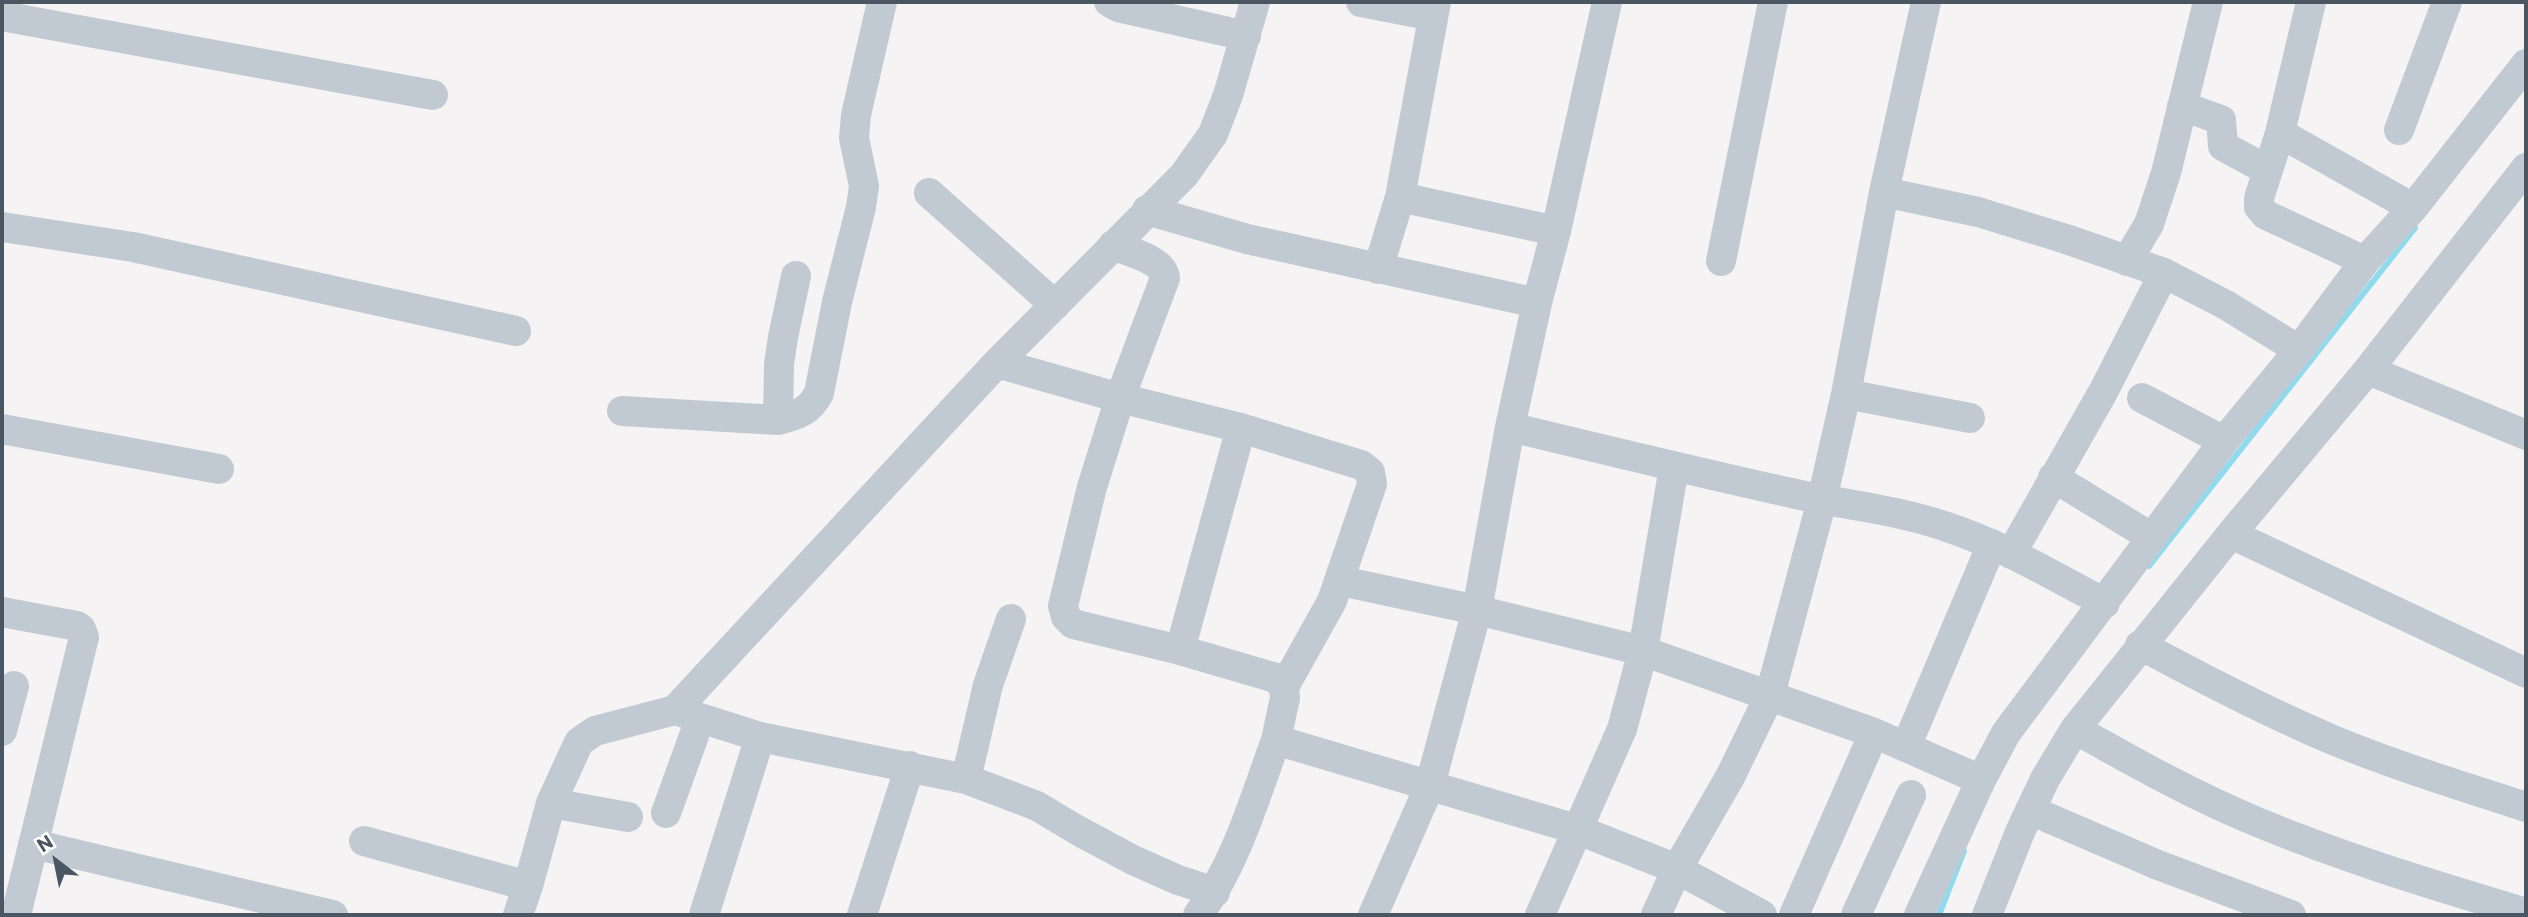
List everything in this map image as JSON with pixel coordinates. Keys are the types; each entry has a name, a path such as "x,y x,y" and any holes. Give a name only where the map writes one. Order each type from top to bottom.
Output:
{"street":[{"path":"622,411 778,420 800,415 813,405 819,393 864,186 853,138 882,2"},
{"path":"1109,2 1118,7 1246,36"},
{"path":"666,813 688,715 997,363 1184,174 1213,134 1228,95 1255,2"},
{"path":"1361,2 1435,9 1400,197 1378,269"},
{"path":"1373,915 1430,785 1477,610 1510,426 1607,2"},
{"path":"1721,261 1773,2"},
{"path":"1656,915 1677,869 1730,777 1770,695 1822,500 1846,394 1884,192 1926,2"},
{"path":"2127,261 2149,224 2166,173 2208,2"},
{"path":"2311,2 2280,133 2259,198 2259,207 2266,215 2365,261"},
{"path":"2399,130 2447,2"},
{"path":"2,16 433,94"},
{"path":"1919,915 1981,780 2006,733 2224,441 2299,350 2365,261 2413,208 2526,64"},
{"path":"2182,106 2221,120 2223,146 2267,170"},
{"path":"2280,133 2413,208"},
{"path":"1987,915 2030,810 2075,729 2231,534 2368,370 2526,168"},
{"path":"1884,192 1978,212 2164,273 2225,305 2299,350"},
{"path":"929,193 1055,305"},
{"path":"1400,197 1556,231"},
{"path":"1147,210 1247,239 1537,303"},
{"path":"2,227 133,247 516,331"},
{"path":"1113,245 1156,264 1164,272 1165,278 1120,398 1092,487 1063,606 1066,617 1073,624 1180,650 1276,678 1284,687"},
{"path":"1906,747 2001,549 2053,477 2103,392 2164,273"},
{"path":"778,420 779,364 796,276"},
{"path":"997,363 1120,398 1241,428 1361,465 1370,472 1372,484 1341,581 1284,687 1285,698 1276,740 1238,841 1215,892 1198,915"},
{"path":"2368,370 2526,435"},
{"path":"1846,394 1970,418"},
{"path":"2142,398 2224,441"},
{"path":"1510,426 1674,467 1822,500 1899,513 1946,526 2001,549 2105,603"},
{"path":"1180,650 1241,428"},
{"path":"2,429 219,469"},
{"path":"1540,915 1622,729 1643,651 1674,467"},
{"path":"2053,477 2151,537"},
{"path":"2231,534 2526,673"},
{"path":"1341,581 1477,610 1643,651 1874,733 1981,780"},
{"path":"2,612 77,626 84,636 16,915"},
{"path":"966,779 988,685 1011,619"},
{"path":"2140,646 2259,708 2335,741 2406,768 2526,807"},
{"path":"2,731 14,685"},
{"path":"518,915 551,803 575,750 585,736 595,731 688,715 760,737 966,779 1037,806 1077,831 1133,860 1178,880 1215,892"},
{"path":"2075,729 2179,786 2252,820 2340,855 2526,913"},
{"path":"1794,915 1874,733"},
{"path":"704,915 760,737"},
{"path":"1276,740 1576,829 1677,869 1753,913"},
{"path":"862,915 910,766"},
{"path":"1856,915 1912,795"},
{"path":"551,803 628,817"},
{"path":"2030,810 2171,870 2291,915"},
{"path":"364,841 528,886"},
{"path":"33,844 333,915"}],"waterway":[{"path":"2149,566 2415,228"},
{"path":"1939,915 1964,851"}]}
